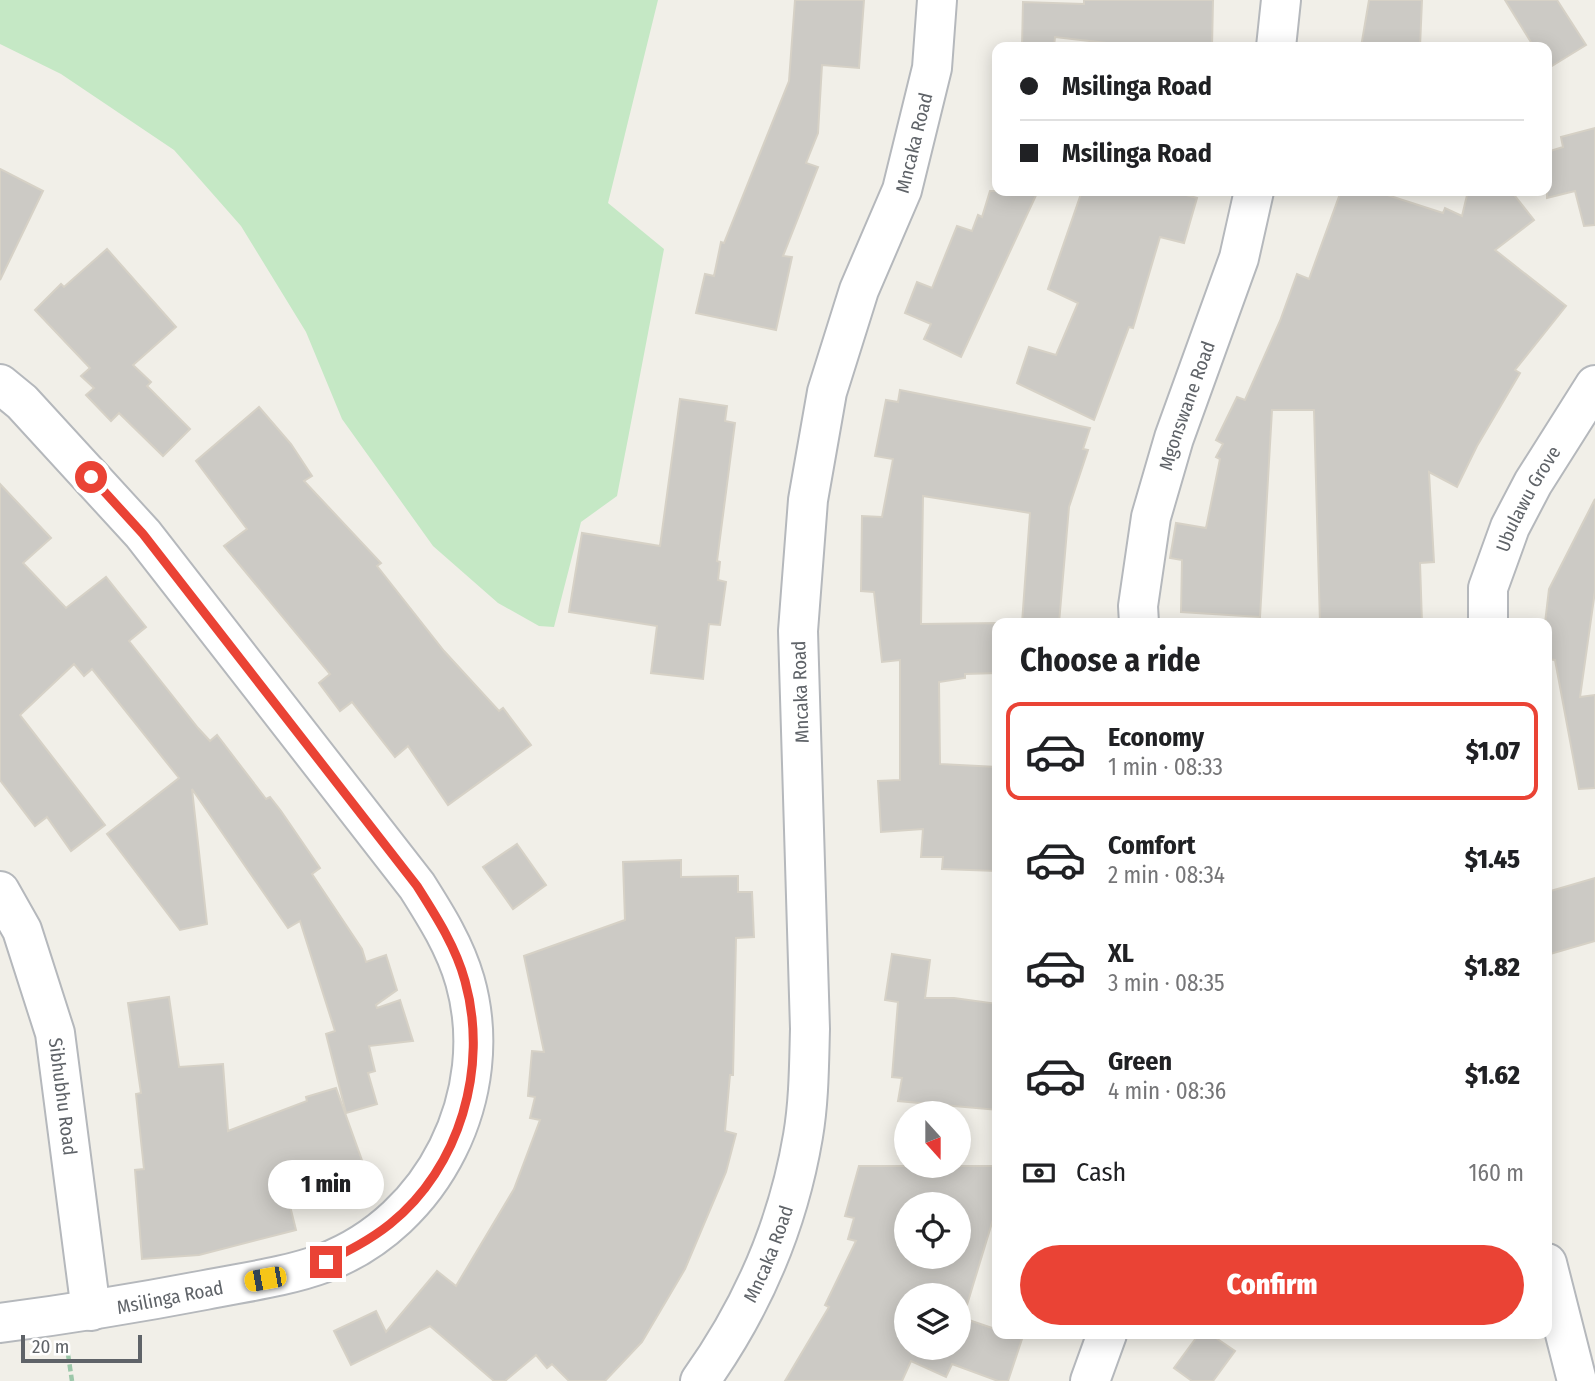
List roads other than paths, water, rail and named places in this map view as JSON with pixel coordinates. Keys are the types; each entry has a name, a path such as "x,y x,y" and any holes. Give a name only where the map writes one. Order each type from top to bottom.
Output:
{"street":[{"name":"Mncaka Road","path":"700,1381 731,1335 756,1287 792,1187 803,1135 809,1083 810,1029 798,631 808,500 827,393 859,290 902,190 932,68 937,0"},
{"path":"1277,42 1281,0"},
{"name":"Mgonswane Road","path":"1139,618 1138,606 1151,517 1174,438 1239,258 1253,196"},
{"name":"Msilinga Road","path":"0,384 22,402 143,534 417,886 452,946 465,981 472,1018 474,1055 468,1093 458,1129 434,1174 419,1195 392,1223 360,1245 326,1262 289,1274 91,1311 0,1323"},
{"name":"Ubulawu Grove","path":"1488,618 1488,588 1510,527 1533,483 1595,385"},
{"name":"Sibhubhu Road","path":"0,891 22,930 55,1033 91,1311"},
{"path":"1552,1283 1577,1381"},
{"path":"1090,1381 1105,1339"}]}
